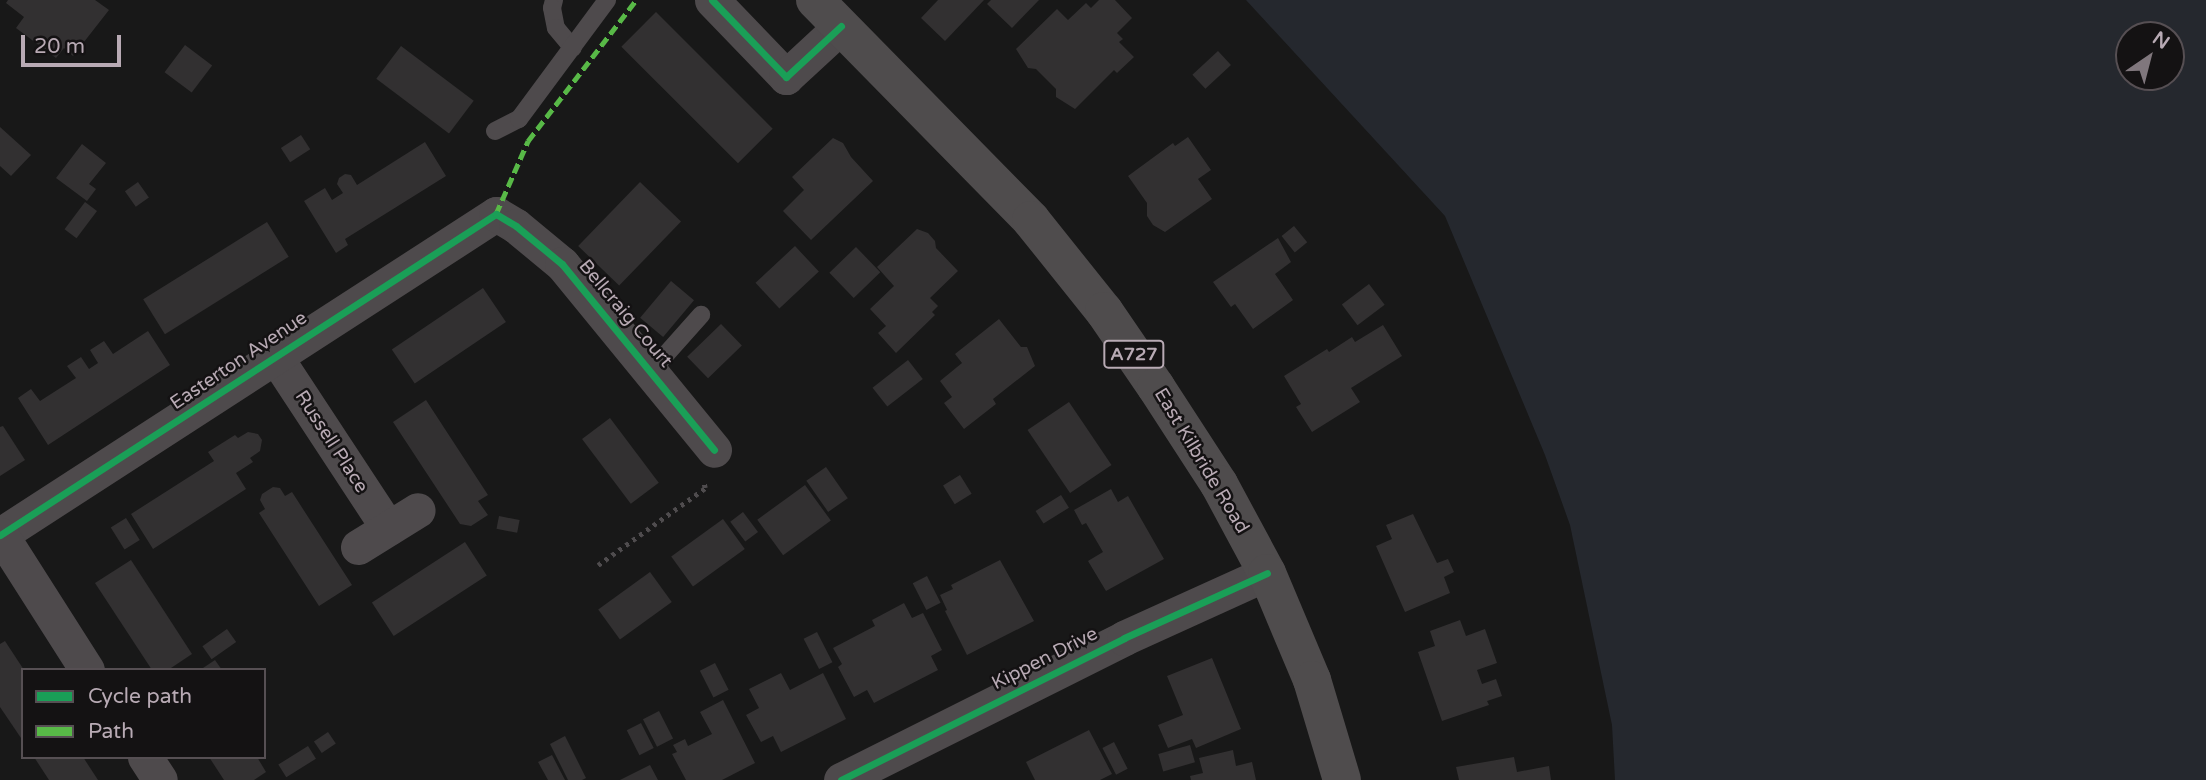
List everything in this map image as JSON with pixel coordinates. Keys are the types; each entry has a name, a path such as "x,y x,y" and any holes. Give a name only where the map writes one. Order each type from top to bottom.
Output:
{"main road":[{"name":"East Kilbride Road","path":"828,13 1031,220 1104,311 1219,484 1267,573 1312,680 1342,780"}],"street":[{"path":"712,0 786,77 828,13"},
{"name":"Easterton Avenue","path":"0,535 496,214"},
{"name":"Bellcraig Court","path":"496,214 516,226 562,264 652,370 714,450"},
{"name":"Russell Place","path":"275,356 388,528"},
{"path":"358,547 418,510"},
{"path":"0,535 86,668"},
{"name":"Kippen Drive","path":"841,780 1124,638 1267,573"},
{"path":"146,759 160,780"}],"lane":[{"path":"554,0 552,8 556,28 573,48"},
{"path":"495,131 519,120 607,0"},
{"path":"652,370 701,315"}],"path":[{"path":"598,565 705,488 702,481 714,450"}],"shaded area":[{"path":"1246,0 2206,0 2206,780 1615,780 1612,725 1570,525 1545,455 1445,216"}],"building":[{"path":"8,0 95,0 109,10 73,56 64,48 56,58 16,28 24,17 6,3"},
{"path":"938,0 984,0 945,41 921,18"},
{"path":"991,0 1039,0 1012,28 987,4"},
{"path":"1099,0 1115,0 1132,18 1117,33 1123,39 1119,42 1134,57 1117,73 1114,70 1075,109 1056,97 1056,89 1036,69 1028,68 1016,49 1057,9 1068,20 1086,3 1091,8"},
{"path":"656,12 773,129 738,163 621,47"},
{"path":"185,45 212,65 192,93 165,72"},
{"path":"401,46 474,101 449,134 376,79"},
{"path":"1218,51 1231,65 1205,89 1192,75"},
{"path":"0,127 31,155 11,176 0,166"},
{"path":"301,135 310,149 290,162 281,148"},
{"path":"1188,137 1211,170 1198,179 1212,199 1165,232 1153,225 1147,216 1147,203 1128,176 1173,143 1175,146"},
{"path":"833,138 843,143 851,157 873,181 811,240 783,211 804,190 792,177"},
{"path":"425,142 446,176 345,239 348,245 336,253 304,201 325,188 332,200 343,193 337,184 339,178 345,174 351,175 357,185"},
{"path":"82,144 106,163 89,184 96,189 87,201 56,178"},
{"path":"138,182 149,198 136,207 125,191"},
{"path":"640,182 681,222 619,286 578,246"},
{"path":"85,202 97,211 77,238 65,229"},
{"path":"267,222 289,257 165,334 143,299"},
{"path":"1294,226 1307,242 1295,252 1282,236"},
{"path":"917,229 928,233 935,241 936,248 958,271 930,298 938,306 932,312 935,315 896,353 878,333 886,326 870,309 894,286 877,267"},
{"path":"1278,238 1291,262 1275,274 1293,300 1253,329 1235,304 1231,307 1213,282"},
{"path":"795,246 819,272 779,308 756,283"},
{"path":"856,247 880,272 854,298 829,273"},
{"path":"671,281 694,300 663,337 640,318"},
{"path":"1369,284 1385,305 1357,325 1342,304"},
{"path":"483,288 506,322 415,384 392,350"},
{"path":"999,319 1021,347 1027,347 1035,366 993,399 996,404 964,429 944,403 952,397 940,381 962,363 955,354"},
{"path":"721,324 742,346 708,378 687,357"},
{"path":"1383,325 1402,356 1351,388 1360,402 1312,432 1296,407 1301,404 1284,376 1327,349 1329,352 1352,337 1355,342"},
{"path":"148,331 170,365 48,445 18,398 31,389 40,401 76,378 67,366 81,357 89,369 98,363 90,350 104,341 113,354"},
{"path":"908,360 923,379 887,407 873,388"},
{"path":"426,400 488,495 478,501 488,515 471,526 460,524 393,422"},
{"path":"1069,402 1111,465 1070,493 1028,430"},
{"path":"610,418 659,483 631,504 582,439"},
{"path":"3,426 25,460 0,476 0,427"},
{"path":"248,432 258,434 262,440 260,451 250,458 253,462 236,473 246,489 153,549 131,514 214,461 208,452 235,435 238,438"},
{"path":"826,467 848,498 828,512 806,481"},
{"path":"960,475 972,494 955,504 943,486"},
{"path":"805,485 831,521 783,555 757,520"},
{"path":"273,487 280,488 285,496 292,492 352,585 319,606 259,513 265,509 260,500 262,494"},
{"path":"1111,489 1118,502 1128,496 1164,559 1106,591 1088,561 1103,552 1086,523 1082,525 1074,510"},
{"path":"1061,495 1069,508 1044,524 1036,511"},
{"path":"743,512 758,532 745,542 730,522"},
{"path":"1413,514 1437,563 1448,559 1454,572 1444,577 1450,593 1405,612 1376,546 1392,539 1386,525"},
{"path":"499,516 520,520 517,533 497,529"},
{"path":"126,518 140,540 125,550 111,528"},
{"path":"723,519 745,549 693,587 671,557"},
{"path":"465,542 487,576 394,636 372,602"},
{"path":"131,560 192,654 171,668 151,668 95,583"},
{"path":"1000,560 1034,621 967,655 940,595 953,589 951,585"},
{"path":"650,572 672,602 620,640 598,610"},
{"path":"927,576 941,603 926,610 913,583"},
{"path":"904,603 912,618 923,613 942,650 931,656 938,670 874,703 867,690 854,697 838,667 842,664 833,648 875,626 872,620"},
{"path":"1460,620 1466,636 1485,629 1497,663 1477,670 1482,684 1496,679 1502,696 1487,701 1489,705 1442,721 1418,652 1435,646 1430,631"},
{"path":"227,629 236,642 212,659 202,646"},
{"path":"817,632 832,662 819,669 804,639"},
{"path":"5,641 23,668 21,738 0,707 0,644"},
{"path":"1212,658 1241,729 1196,748 1192,739 1168,748 1158,725 1183,715 1167,676"},
{"path":"215,660 221,668 203,668"},
{"path":"715,663 729,690 713,697 700,671"},
{"path":"781,673 790,690 823,673 846,719 781,752 773,736 761,742 746,715 759,708 749,689"},
{"path":"723,700 755,763 722,780 686,780 672,754 677,752 673,745 685,739 688,746 712,734 700,712"},
{"path":"659,711 673,739 657,747 643,719"},
{"path":"641,723 654,748 639,755 627,730"},
{"path":"1089,730 1112,774 1100,780 1035,780 1026,762"},
{"path":"328,732 336,744 322,753 314,742"},
{"path":"565,736 586,778 582,780 568,780 550,744"},
{"path":"1114,742 1128,769 1116,775 1102,748"},
{"path":"1190,745 1195,762 1163,771 1158,754"},
{"path":"308,746 316,759 286,777 278,765"},
{"path":"1233,750 1236,766 1252,762 1256,780 1191,780 1190,776 1203,773 1199,758"},
{"path":"552,755 565,780 548,780 538,762"},
{"path":"1514,757 1517,772 1549,766 1551,780 1459,780 1456,767"},
{"path":"35,759 84,759 98,780 49,780"},
{"path":"210,759 258,759 266,772 254,780 224,780"},
{"path":"650,765 658,780 620,780"}],"marked path":[{"path":"496,214 528,141 636,0"}],"cycle path":[{"path":"712,0 786,77 841,26"},
{"path":"0,535 496,214 516,226 562,264 714,450"},
{"path":"841,780 1124,638 1267,573"}]}
